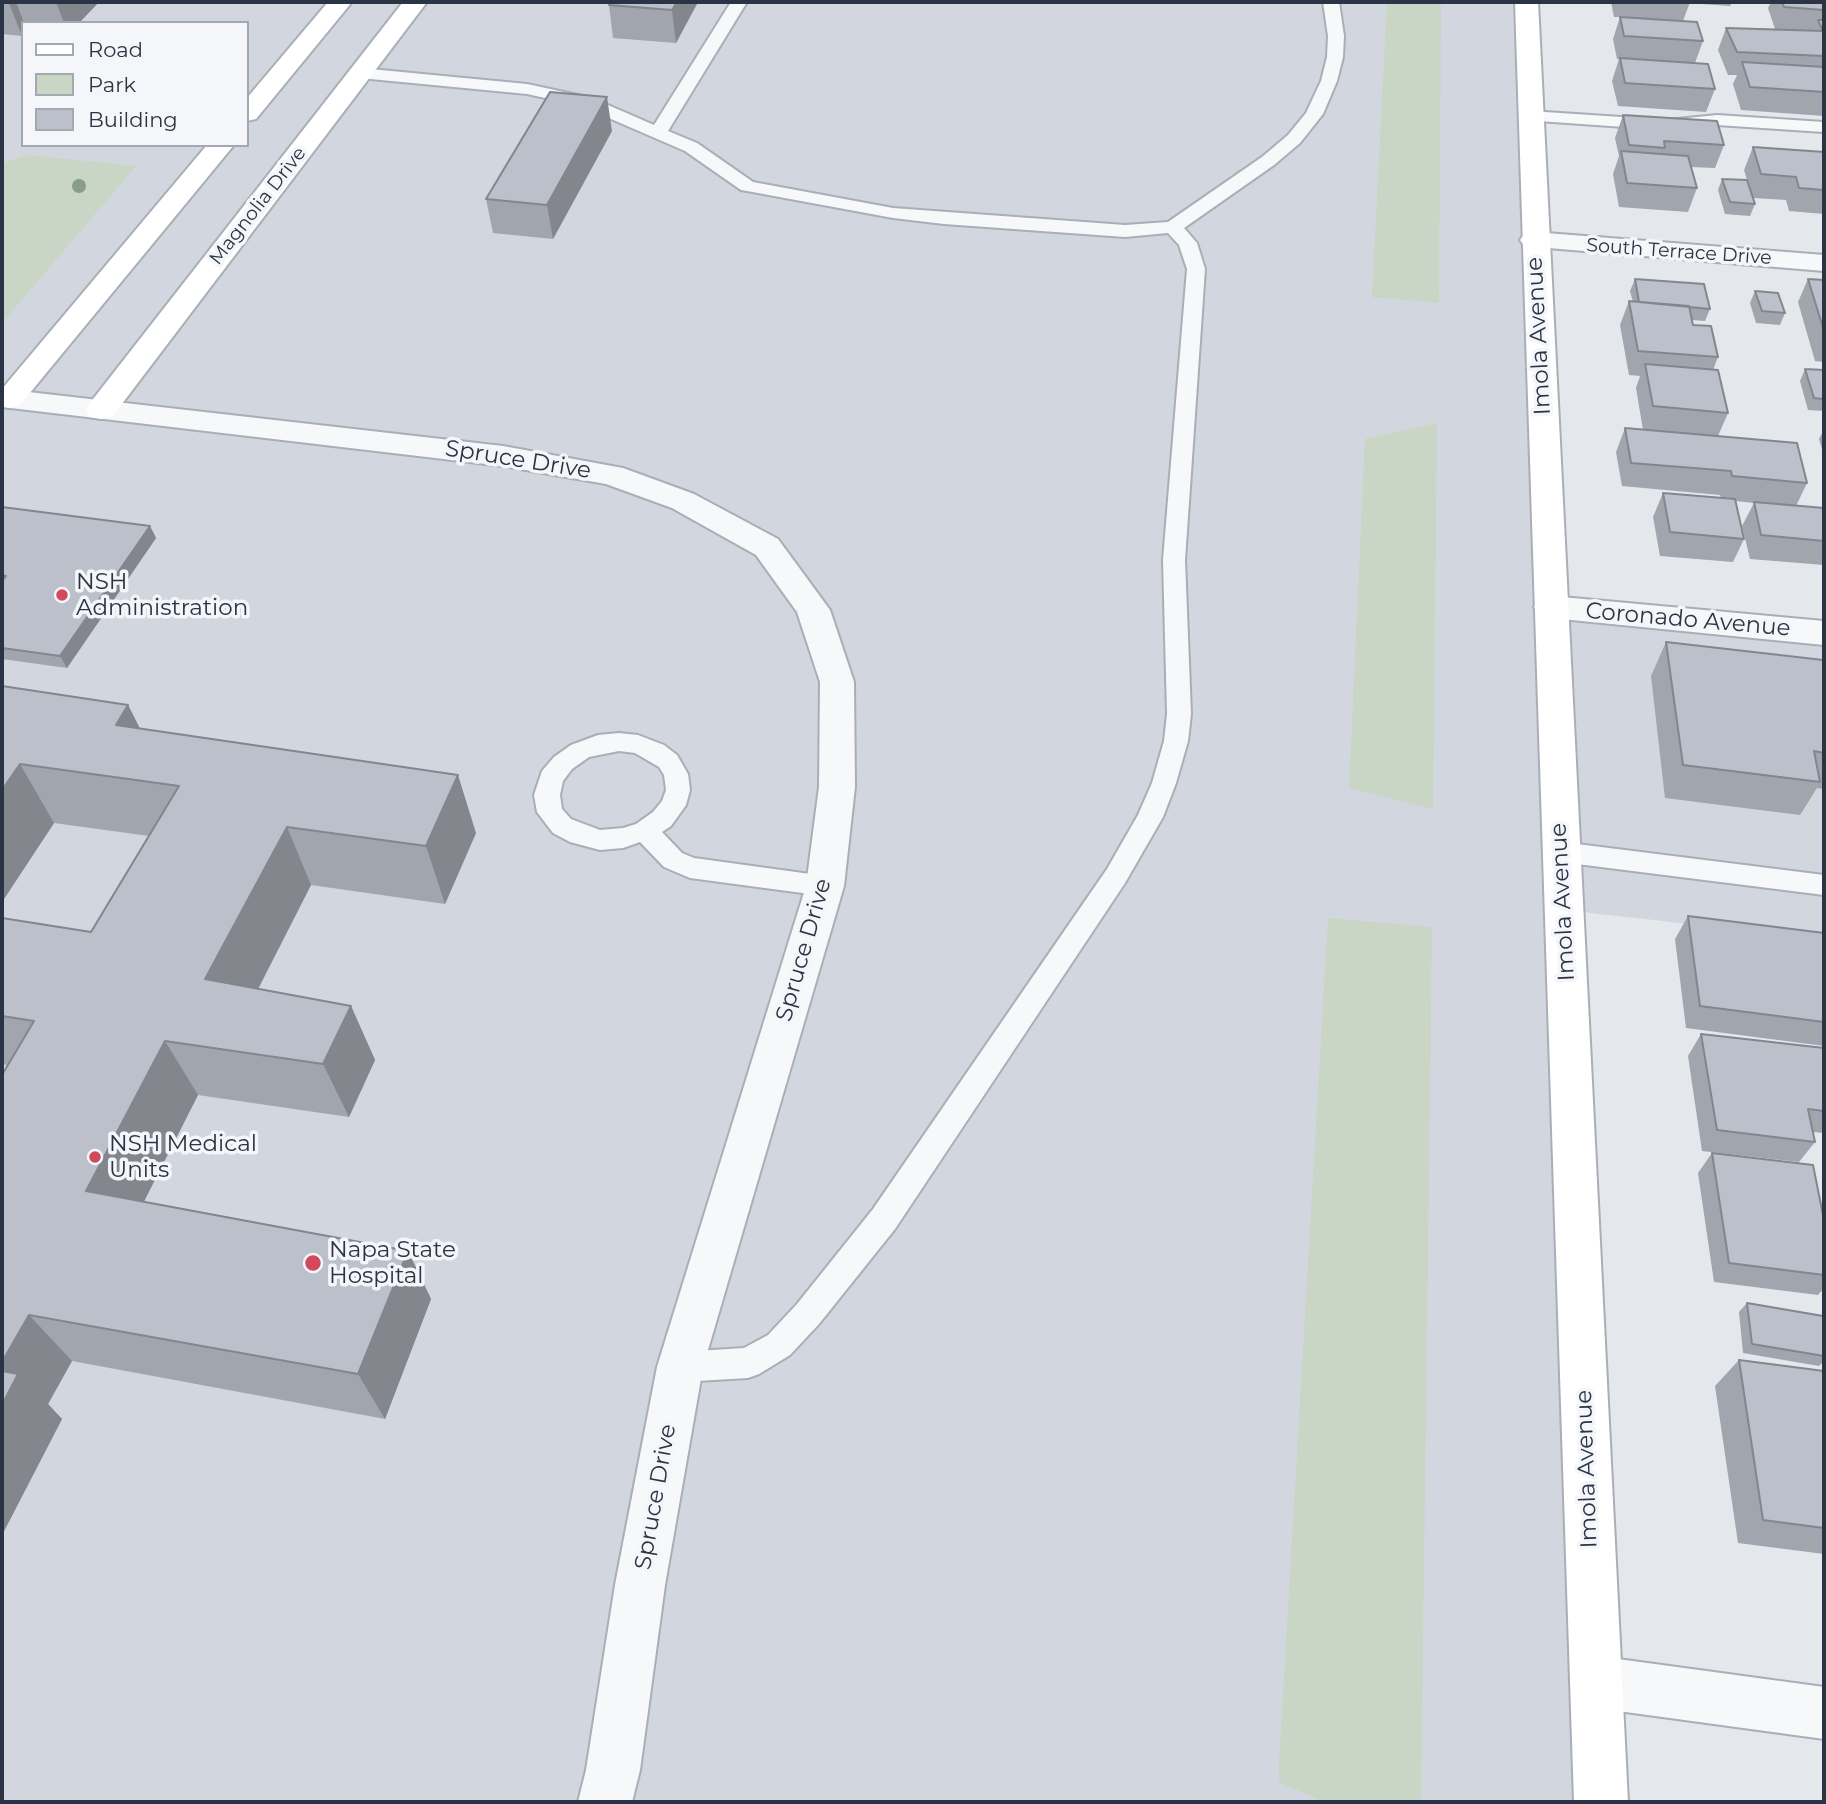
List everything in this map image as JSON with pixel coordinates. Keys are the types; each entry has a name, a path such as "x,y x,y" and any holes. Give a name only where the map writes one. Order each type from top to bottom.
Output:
{"street":[{"path":"248,113 340,2"},
{"name":"Magnolia Drive","path":"101,410 415,2"},
{"name":"Imola Avenue","path":"1526,2 1601,1802"},
{"path":"6,399 218,147"},
{"name":"South Terrace Drive","path":"1534,240 1824,263"},
{"name":"Spruce Drive","path":"6,399 558,464 612,475 683,501 767,547 813,610 837,682 837,787 825,886 680,1367 640,1585 613,1770 605,1802"},
{"name":"Coronado Avenue","path":"1551,607 1824,633"},
{"path":"1596,1682 1824,1713"}],"lane":[{"path":"658,133 739,2"},
{"path":"360,73 527,89 586,103 691,147 747,186 893,213 994,223 1125,230 1173,227 1268,161 1294,139 1314,114 1329,81 1335,57 1336,36 1331,2"},
{"path":"1530,116 1667,125 1717,120 1824,127"},
{"path":"680,1367 748,1363 779,1345 808,1314 884,1219 1116,876 1150,817 1173,751 1179,714 1174,560 1196,269 1188,243 1173,227"},
{"path":"598,744 638,744 655,751 668,761 676,775 678,790 673,805 662,819 645,831 623,838 600,840 579,835 562,826 550,812 547,795 551,778 563,763 580,751 598,744"},
{"path":"645,831 673,860 690,868 825,886"},
{"path":"1561,852 1824,885"}],"shaded area":[{"name":"Napa State Hospital","path":"2,2 1526,2 1551,607 1824,633 1824,939 1564,910 1601,1802 2,1802"}],"green space":[{"path":"1387,2 1441,2 1439,303 1372,297"},
{"path":"27,155 136,166 2,323 2,163"},
{"path":"1437,423 1433,809 1349,788 1365,439"},
{"path":"1328,918 1432,927 1421,1802 1325,1802 1278,1782"}],"building":[{"path":"611,2 677,2 672,10 609,5"},
{"path":"1782,2 1824,2 1824,10 1784,7"},
{"path":"1620,17 1697,22 1703,41 1624,36"},
{"path":"1818,20 1824,20 1824,56 1737,52 1726,28 1823,31"},
{"path":"1620,58 1708,64 1715,89 1625,83"},
{"path":"1742,62 1824,67 1824,92 1750,87"},
{"path":"550,92 607,97 547,205 486,199"},
{"path":"1623,115 1717,121 1724,145 1664,141 1665,148 1629,145"},
{"path":"1753,147 1824,152 1824,190 1799,188 1796,177 1761,174"},
{"path":"1621,151 1688,156 1697,188 1627,183"},
{"path":"1722,179 1747,180 1755,204 1730,202"},
{"path":"1635,279 1704,284 1710,309 1639,302"},
{"path":"1808,279 1824,280 1824,331"},
{"path":"1755,291 1778,293 1785,313 1762,311"},
{"path":"1629,301 1689,306 1693,325 1711,326 1718,357 1638,351"},
{"path":"1645,364 1718,370 1728,413 1653,406"},
{"path":"1805,369 1824,370 1824,399 1814,398"},
{"path":"1625,428 1797,443 1807,483 1732,476 1731,471 1631,463"},
{"path":"1663,493 1735,499 1744,539 1670,532"},
{"path":"1754,502 1824,508 1824,541 1761,535"},
{"name":"NSH Administration","path":"2,507 150,526 60,656 2,648 2,581 6,576 2,575"},
{"path":"1666,642 1823,660 1824,753 1814,751 1820,782 1683,765"},
{"path":"2,686 128,705 116,725 458,775 426,846 287,827 205,979 351,1006 323,1064 165,1041 86,1191 408,1251 358,1374 29,1315 2,1362 2,1075 34,1021 2,1016 2,918 91,932 179,786 20,764 2,790"},
{"path":"1688,916 1824,933 1824,1022 1700,1006"},
{"path":"1701,1034 1824,1048 1824,1111 1808,1109 1815,1142 1717,1130"},
{"path":"1712,1153 1813,1165 1824,1220 1824,1275 1729,1263"},
{"path":"1747,1303 1823,1316 1824,1356 1752,1344"},
{"path":"1739,1360 1824,1371 1824,1528 1763,1520"},
{"path":"2,1371 18,1374 2,1405"}],"place":[{"name":"NSH Administration","path":"62,595"},
{"name":"NSH Medical Units","path":"95,1157"},
{"name":"Napa State Hospital","path":"313,1263"}]}
